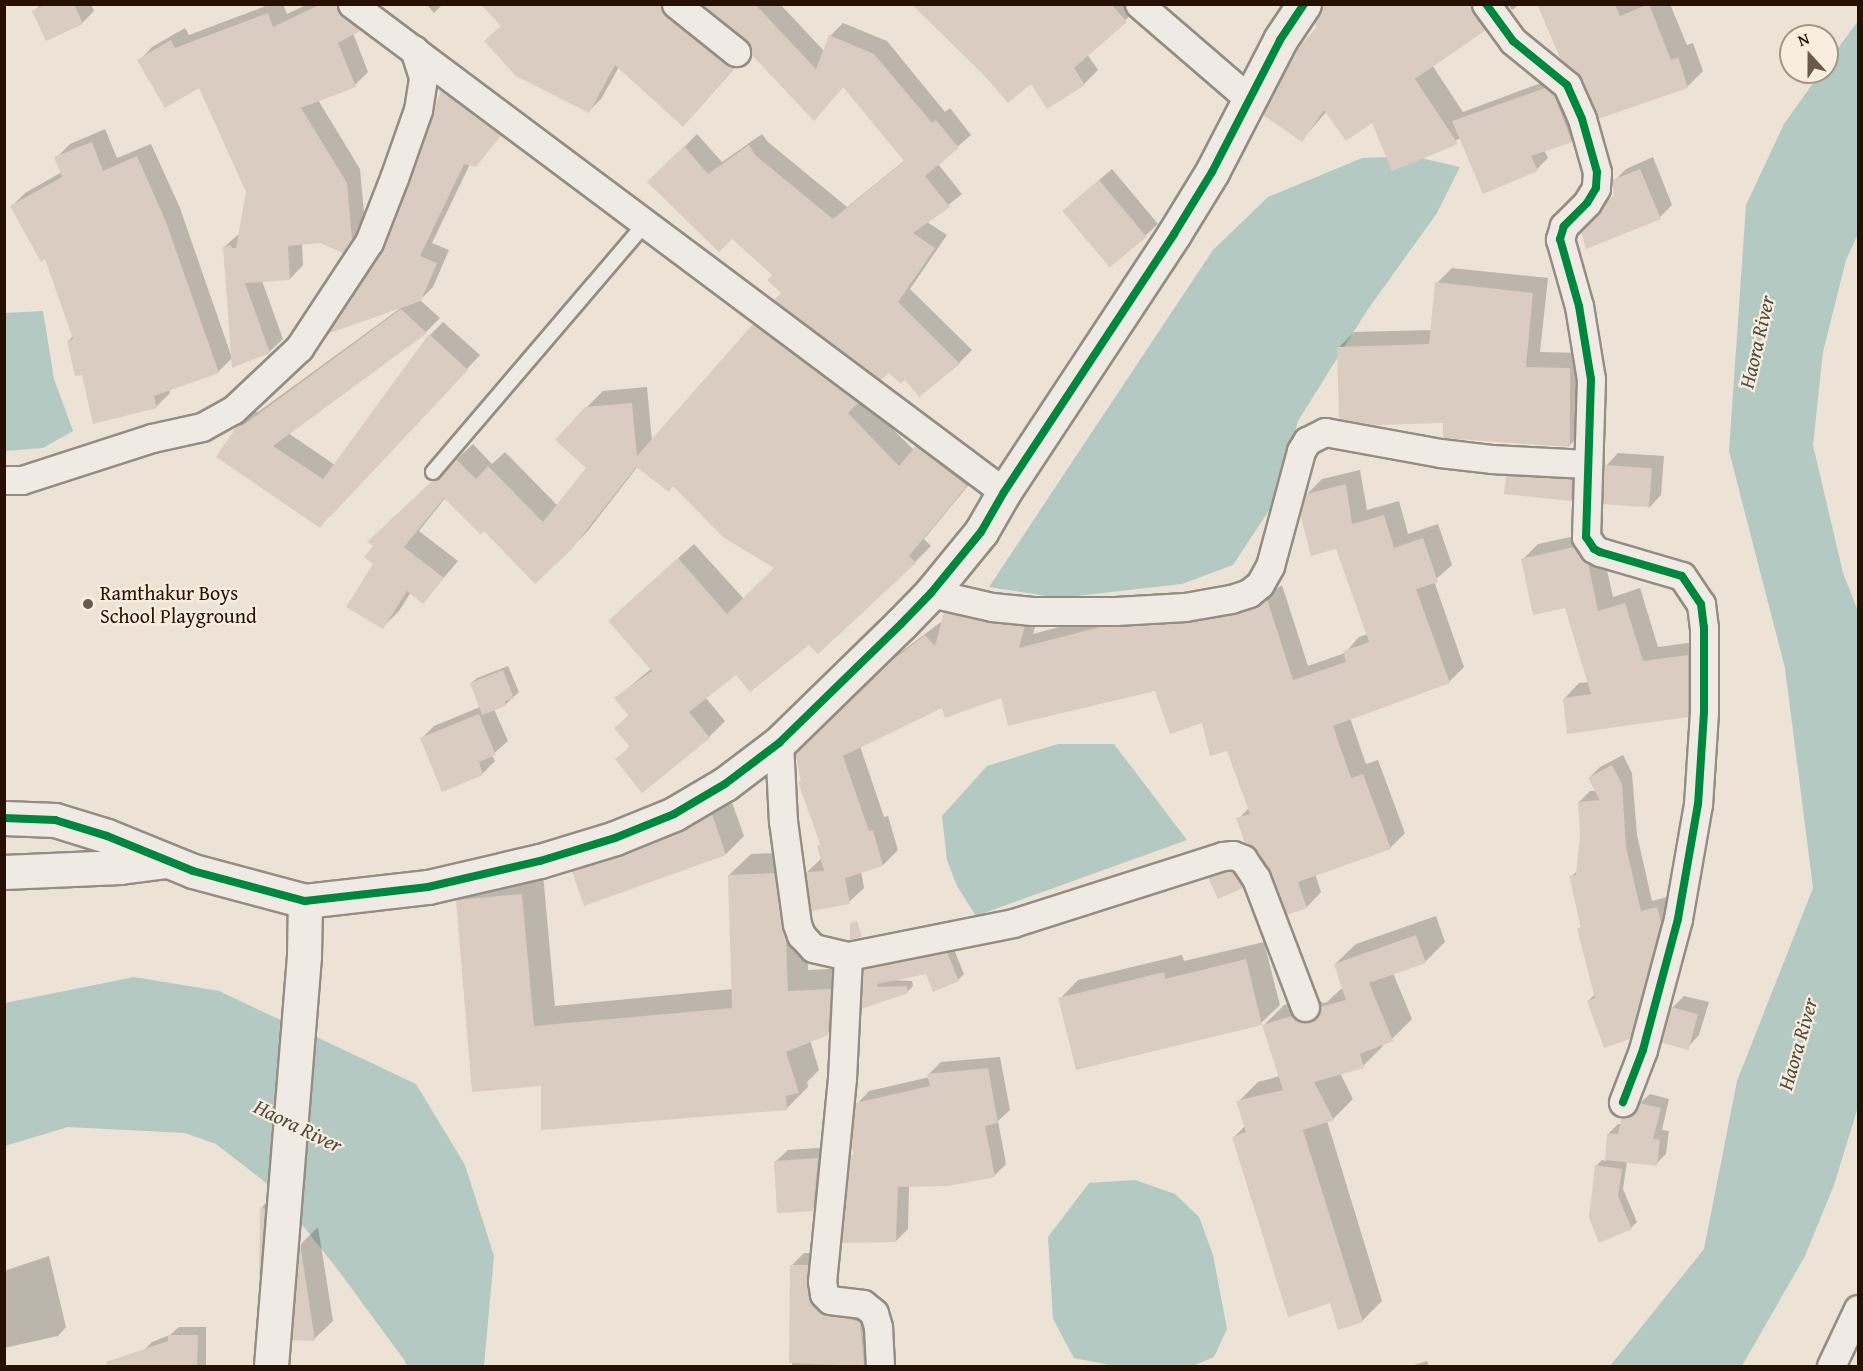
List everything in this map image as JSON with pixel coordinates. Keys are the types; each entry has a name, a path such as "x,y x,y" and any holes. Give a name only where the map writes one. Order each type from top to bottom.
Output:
{"street":[{"path":"352,4 1004,492"},
{"path":"676,4 736,52"},
{"path":"1138,4 1249,99"},
{"path":"4,818 55,820 170,860 193,871 305,901 428,887 540,861 615,838 674,814 725,784 780,742 931,593 981,532 1004,492 1174,234 1212,172 1286,30 1304,4"},
{"path":"1486,4 1513,40 1567,85 1582,119 1597,172 1596,188 1587,203 1564,226 1560,239 1588,345 1591,379 1584,530 1589,544 1600,552 1682,576 1701,604 1704,627 1704,712 1698,804 1678,919 1643,1050 1623,1102"},
{"path":"4,480 22,480 152,438 202,427 233,410 299,348 369,242 390,189 418,110 423,77 414,49"},
{"path":"931,593 992,607 1032,611 1106,611 1185,607 1231,599 1249,593 1260,584 1270,566 1301,451 1307,441 1325,432 1440,453 1491,459 1587,464"},
{"path":"780,742 783,821 797,924 801,935 813,948 848,956 1013,923 1223,856 1233,855 1249,865 1256,878 1305,1007"},
{"path":"4,872 120,867 170,860"},
{"path":"271,1362 304,956 305,901"},
{"path":"848,956 842,1078 822,1281 824,1294 830,1300 862,1304 874,1313 878,1327 880,1366"},
{"path":"1831,1366 1858,1309"}],"lane":[{"path":"434,472 646,223"}],"water":[{"name":"Haora River","path":"1858,21 1858,234 1846,260 1823,352 1813,445 1843,573 1858,611 1858,1107 1834,1185 1805,1256 1742,1366 1610,1366 1704,1249 1737,1081 1813,888 1785,668 1729,451 1746,205 1784,124 1812,84 1839,84 1839,47"},
{"path":"1412,156 1460,167 1437,213 1366,312 1298,421 1277,498 1233,565 1182,584 1059,598 989,587 1213,250 1268,197 1362,158"},
{"path":"43,311 54,379 73,431 43,448 5,451 5,313"},
{"path":"1058,744 1114,744 1187,840 976,916 957,886 947,860 942,816 987,766"},
{"name":"Haora River","path":"134,977 219,991 416,1084 465,1165 494,1256 484,1366 406,1366 405,1361 338,1270 274,1189 216,1144 185,1133 68,1127 5,1146 5,1003"},
{"path":"1135,1180 1175,1194 1199,1217 1213,1255 1227,1329 1214,1357 1193,1366 1114,1366 1074,1358 1053,1319 1048,1237 1089,1183"}],"building":[{"path":"46,4 74,4 83,24 46,41 32,11"},
{"path":"321,4 337,4 342,16 360,31 338,43 356,87 301,108 347,183 352,239 343,253 320,243 288,246 290,280 245,283 270,353 232,368 223,247 231,245 232,248 236,248 246,192 199,88 165,108 137,60 171,40 175,48 268,13 273,27"},
{"path":"480,4 661,4 666,16 726,64 735,67 683,127 615,65 589,113 516,76 484,41 501,26"},
{"path":"702,4 755,4 816,69 829,35 874,54 932,123 936,120 959,148 925,176 950,207 913,233 935,248 898,302 960,364 919,397 905,380 901,384 889,373 881,380 774,300 781,293 767,280 772,275 732,239 719,252 647,182 684,146 708,174 749,145 755,155 833,219 904,161 843,87 814,121 751,54 746,40"},
{"path":"911,4 1111,4 1127,22 1074,68 1085,85 1047,109 1031,84 1008,103 982,73"},
{"path":"1323,4 1470,4 1486,30 1415,79 1458,144 1392,171 1372,123 1346,141 1324,110 1302,142 1263,115 1296,50 1317,27 1314,22"},
{"path":"1537,4 1615,4 1620,16 1649,4 1671,60 1678,57 1688,88 1598,119 1581,78 1561,60"},
{"path":"1545,88 1554,95 1572,142 1531,156 1538,171 1483,194 1452,121"},
{"path":"441,90 501,135 476,167 464,164 420,256 437,263 421,301 327,334 384,248"},
{"path":"92,142 103,171 137,156 166,222 219,373 154,396 157,408 93,424 82,375 75,376 67,341 73,339 45,259 41,262 10,206 62,177 54,157"},
{"path":"1640,169 1661,219 1586,249 1581,231 1598,214 1607,200 1614,196 1612,180"},
{"path":"1099,180 1147,237 1110,268 1062,211"},
{"path":"1435,282 1533,293 1526,367 1570,368 1570,447 1443,438 1443,423 1377,425 1339,419 1337,347 1429,344"},
{"path":"401,309 427,333 273,446 323,479 429,334 468,370 320,528 216,457 237,426 242,426"},
{"path":"753,324 858,403 848,413 899,466 916,446 967,486 909,556 916,563 818,654 809,645 750,692 736,675 689,712 710,738 642,793 615,759 630,747 614,728 629,716 614,698 652,671 608,621 678,558 727,614 774,568 723,537 673,486 669,492 636,467 571,550 535,584 484,531 481,535 444,498 404,547 444,578 423,604 407,591 383,629 346,607 373,564 364,557 373,546 367,542 432,481 440,478 456,459 476,479 488,466 543,522 586,468 555,440 585,407 632,403 637,456"},
{"path":"1604,465 1652,468 1649,507 1601,504"},
{"path":"1506,476 1572,479 1571,501 1504,494"},
{"path":"1346,484 1352,524 1384,515 1394,548 1423,538 1438,582 1416,589 1450,683 1333,726 1351,778 1363,774 1391,849 1298,882 1307,908 1287,915 1269,869 1256,850 1245,843 1236,818 1250,814 1227,751 1210,756 1202,723 1170,734 1155,691 1008,726 1001,698 945,718 942,708 843,756 869,831 873,830 883,866 845,878 850,904 811,911 806,872 824,871 817,846 820,844 798,782 801,781 795,753 884,667 925,635 935,646 944,612 989,622 1025,626 1019,648 1100,627 1186,623 1234,615 1254,608 1267,599 1293,680 1346,662 1343,651 1369,642 1336,549 1311,556 1300,513 1306,494"},
{"path":"1574,547 1588,563 1598,611 1625,603 1643,661 1688,655 1688,717 1567,734 1563,698 1591,694 1565,608 1533,615 1521,559"},
{"path":"503,670 514,699 505,701 506,706 482,715 470,683"},
{"path":"479,714 496,755 479,762 483,775 442,792 420,738"},
{"path":"1612,765 1622,784 1626,847 1641,911 1657,907 1661,922 1630,1039 1604,1048 1587,1001 1595,998 1577,929 1581,928 1569,876 1576,875 1580,835 1578,802 1600,800 1588,778"},
{"path":"712,814 726,855 584,906 572,871 622,855 681,831"},
{"path":"1233,872 1243,888 1218,899 1208,877"},
{"path":"774,873 786,939 788,991 831,989 828,1035 786,1052 799,1093 786,1096 787,1110 541,1130 541,1086 472,1092 456,900 522,894 534,1026 732,1008 728,875"},
{"path":"857,921 862,937 850,940 850,923"},
{"path":"1416,935 1426,963 1369,983 1393,1041 1360,1054 1364,1068 1314,1082 1334,1120 1303,1130 1363,1322 1338,1330 1330,1303 1288,1317 1232,1137 1246,1132 1236,1101 1283,1090 1262,1025 1292,1016 1302,1022 1311,1021 1318,1016 1320,1007 1346,1000 1334,964"},
{"path":"947,952 959,981 933,992 926,974 877,984 878,987 907,986 908,993 861,1009 863,969"},
{"path":"1246,959 1262,1025 1076,1070 1058,998 1164,972 1165,979"},
{"path":"1671,1007 1698,1014 1688,1050 1661,1043"},
{"path":"988,1068 998,1123 985,1126 995,1177 948,1186 898,1187 896,1242 842,1243 850,1156 854,1155 851,1145 855,1103 930,1086 927,1074"},
{"path":"1639,1103 1661,1108 1653,1139 1660,1140 1657,1166 1605,1160 1607,1133 1618,1134 1622,1117 1632,1115"},
{"path":"818,1158 813,1211 777,1213 774,1161"},
{"path":"1595,1165 1622,1169 1618,1196 1632,1229 1599,1243 1589,1218"},
{"path":"260,1207 265,1209 259,1286"},
{"path":"300,1243 315,1341 292,1340"},
{"path":"790,1265 808,1265 808,1296 819,1311 860,1322 864,1366 789,1363"},
{"path":"168,1335 198,1335 197,1366 107,1366 106,1362 168,1341"}],"cycle path":[{"path":"4,818 55,820 107,836 193,871 305,901 428,887 540,861 615,838 674,814 725,784 779,743 901,624 931,593 981,532 1004,492 1174,234 1212,172 1280,40 1304,4"},
{"path":"1486,4 1513,41 1567,85 1582,119 1597,172 1596,188 1587,203 1564,226 1560,239 1579,306 1591,379 1586,537 1594,549 1600,552 1682,576 1701,604 1704,627 1704,712 1698,804 1678,919 1643,1050 1623,1102"}],"place":[{"name":"Ramthakur Boys School Playground","path":"88,604"}]}
